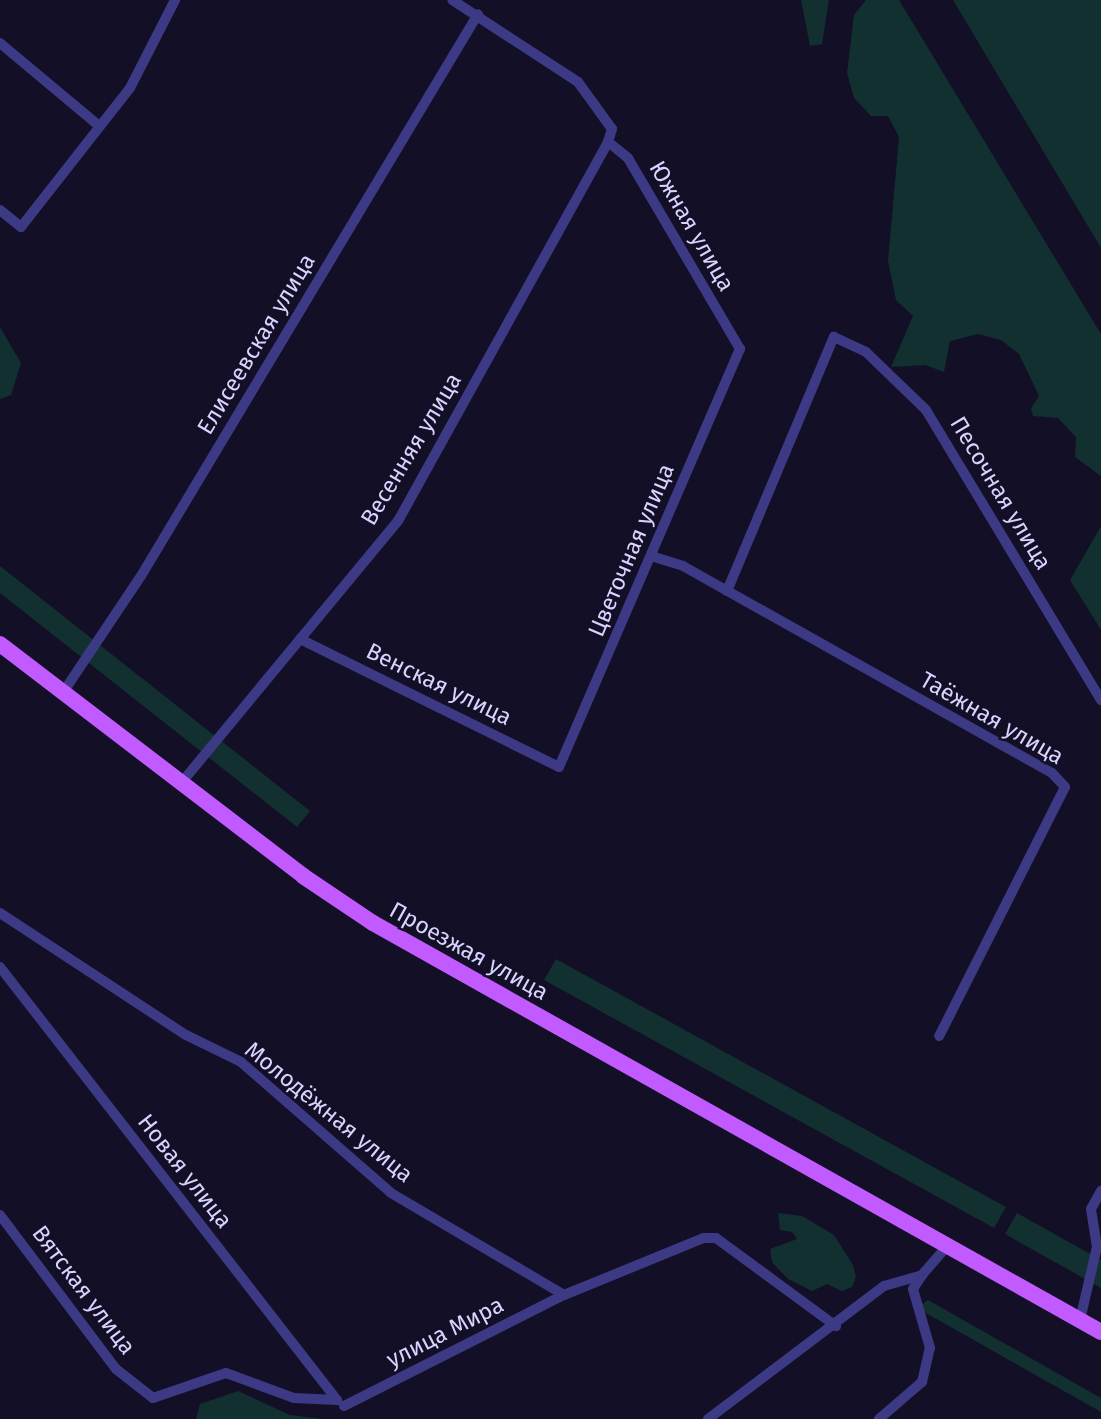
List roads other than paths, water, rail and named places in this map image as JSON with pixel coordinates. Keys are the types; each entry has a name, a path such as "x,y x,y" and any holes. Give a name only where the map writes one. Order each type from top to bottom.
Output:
{"main road":[{"name":"Проезжая улица","path":"0,644 373,923 1101,1332"}],"street":[{"path":"0,210 21,227 98,125 130,88 175,0"},
{"path":"452,0 478,13 578,82 612,129 608,142"},
{"name":"Елисеевская улица","path":"64,691 141,576 478,13"},
{"path":"0,43 98,125"},
{"name":"Южная улица","path":"608,142 628,158 740,349"},
{"name":"Весенняя улица","path":"182,782 398,521 608,142"},
{"name":"Песочная улица","path":"727,591 834,337 866,352 926,410 1101,700"},
{"name":"Цветочная улица","path":"559,766 740,349"},
{"name":"Таёжная улица","path":"651,556 683,566 1052,774 1065,787 939,1036"},
{"name":"Венская улица","path":"300,639 559,766"},
{"name":"Молодёжная улица","path":"0,913 187,1035 241,1062 391,1193 564,1295"},
{"name":"Новая улица","path":"0,967 340,1403"},
{"path":"1080,1320 1097,1247 1091,1209 1101,1191"},
{"name":"Вятская улица","path":"0,1214 116,1369 153,1398 226,1373 294,1398 340,1403"},
{"name":"улица Мира","path":"340,1403 564,1295 716,1238 836,1326"},
{"path":"879,1419 922,1382 930,1348 913,1289 922,1275 951,1247"},
{"path":"708,1419 836,1326 884,1286 922,1275"}]}
